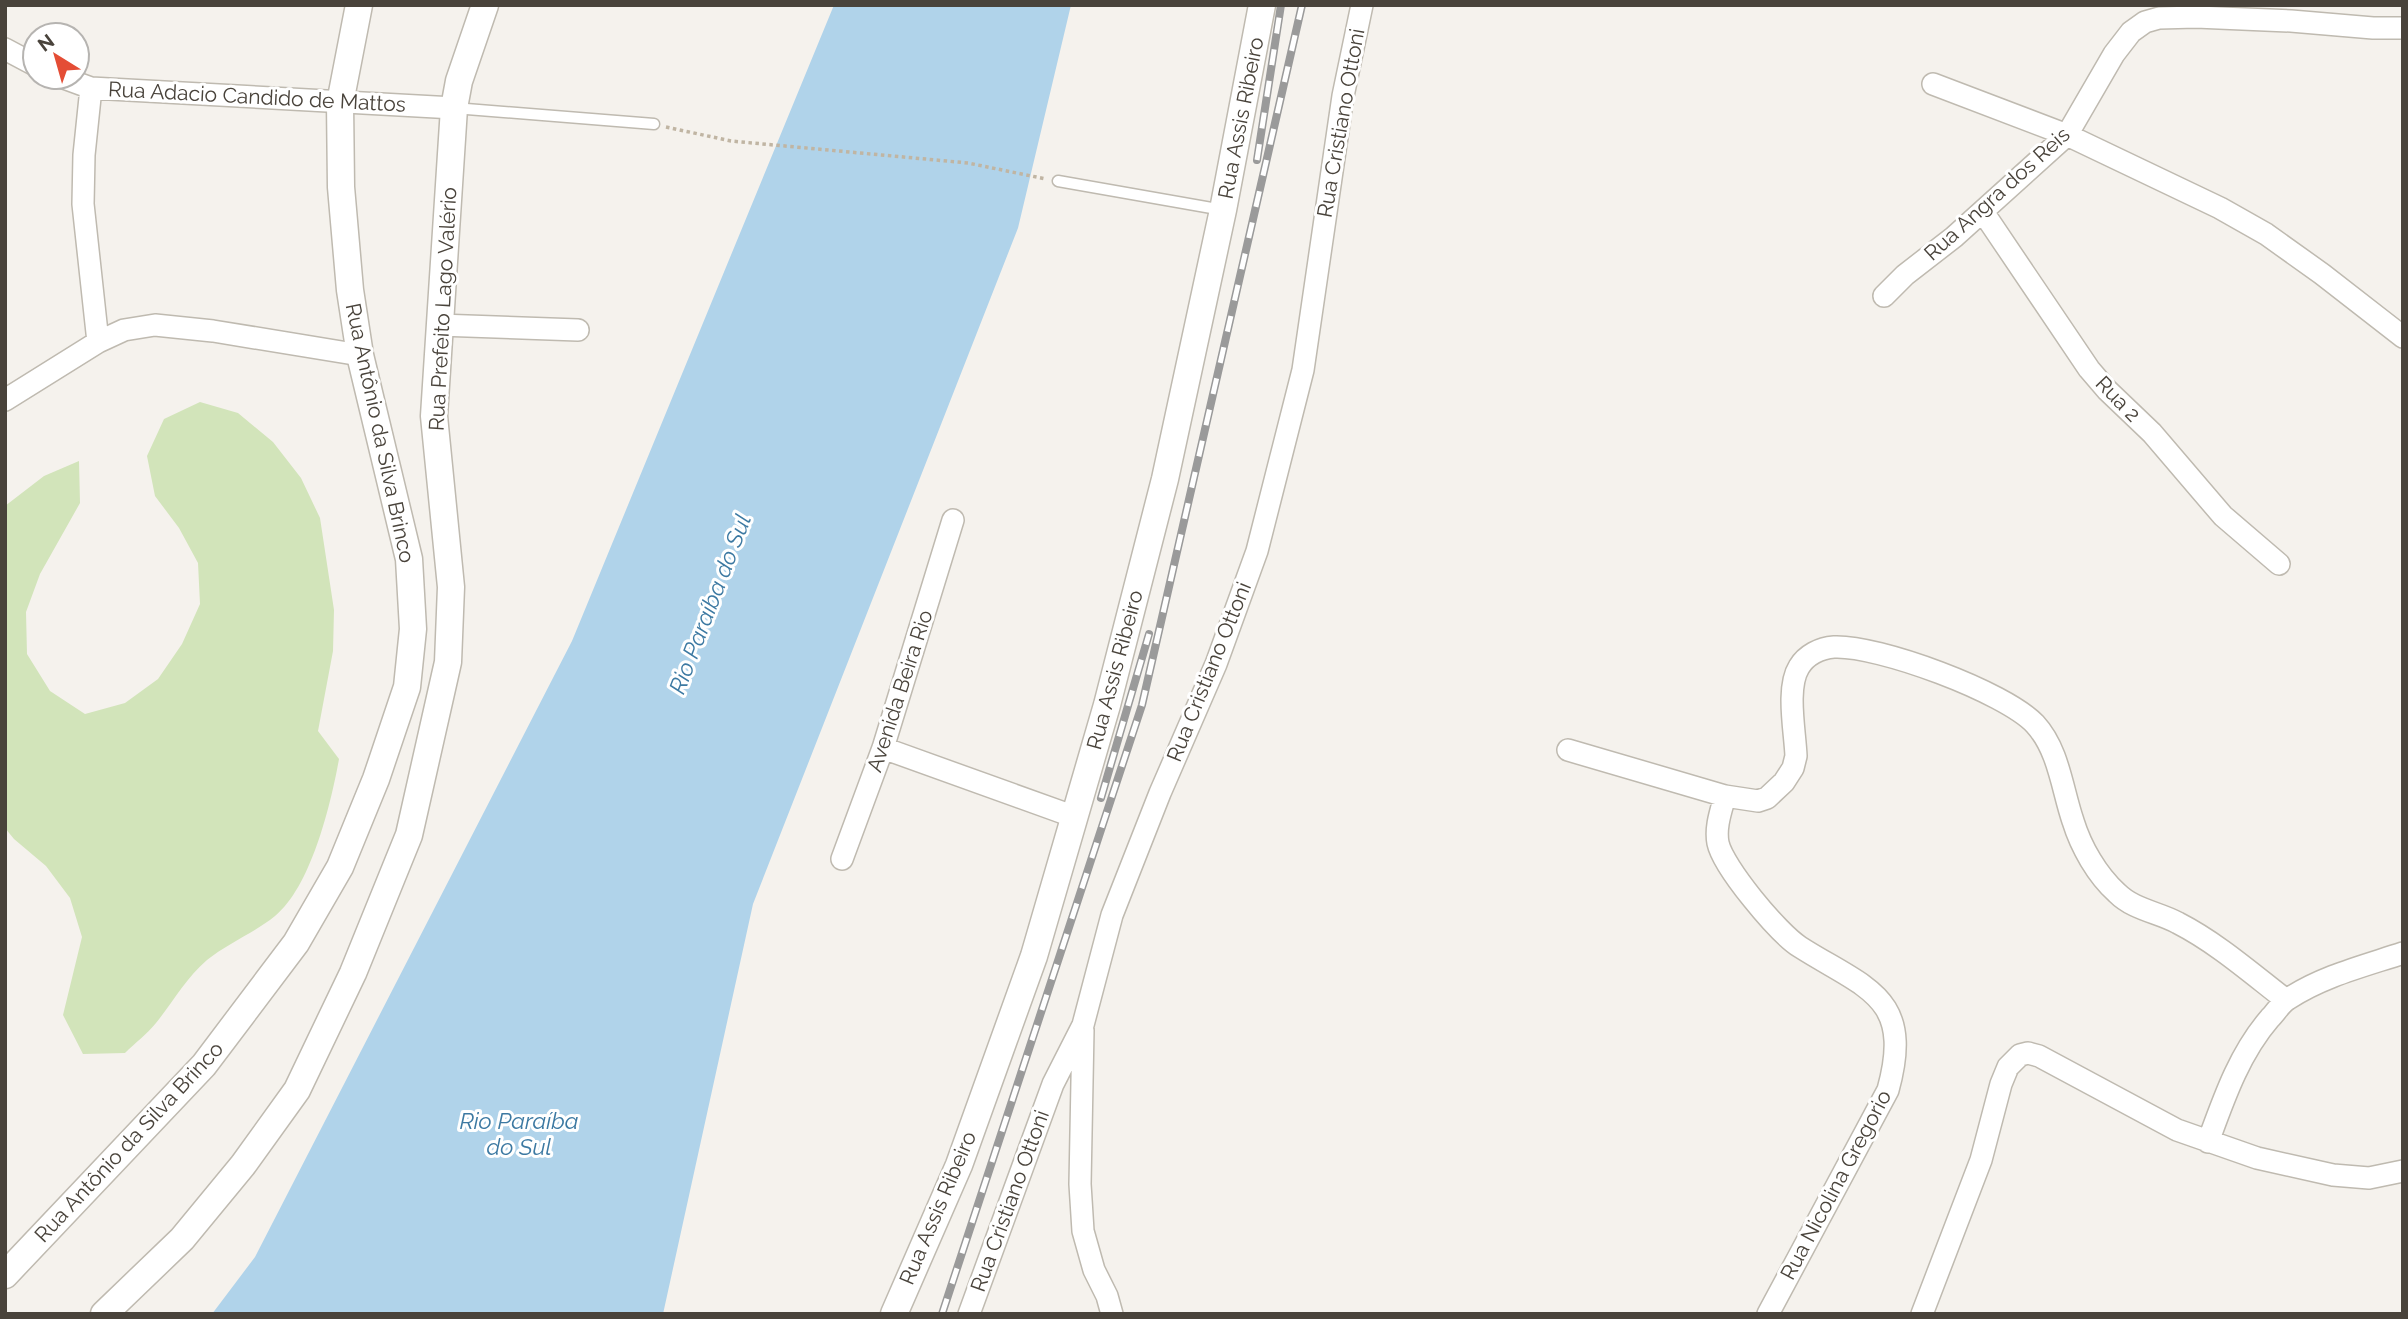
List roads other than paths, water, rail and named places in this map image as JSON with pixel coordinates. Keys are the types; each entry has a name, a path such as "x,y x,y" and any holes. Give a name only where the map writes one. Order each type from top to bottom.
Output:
{"street":[{"name":"Rua Antônio da Silva Brinco","path":"5,1275 204,1066 296,943 340,867 376,779 407,687 413,629 410,559 360,355 349,290 342,200 340,103 359,5"},
{"name":"Rua Prefeito Lago Valério","path":"104,1314 182,1239 243,1165 297,1090 354,973 408,835 448,662 451,587 434,416 439,325 454,108 459,81 485,5"},
{"name":"Rua Assis Ribeiro","path":"894,1314 959,1165 1034,956 1107,705 1165,479 1223,210 1262,5"},
{"name":"Rua Cristiano Ottoni","path":"969,1314 1053,1084 1083,1025 1112,915 1160,793 1216,664 1257,551 1303,370 1343,96 1362,5"},
{"name":"Rua Angra dos Reis","path":"1884,296 1905,275 1983,212 2067,135 2114,54 2131,32 2145,22 2159,18 2196,17 2403,28"},
{"path":"5,49 21,58"},
{"path":"1933,84 2067,135 2220,208 2266,234 2403,337"},
{"name":"Rua Adacio Candido de Mattos","path":"91,88 454,108"},
{"path":"91,91 84,155 83,204 98,342"},
{"name":"Rua 2","path":"1983,212 2101,383 2152,433 2223,516 2279,564"},
{"path":"5,400 98,342 124,330 155,325 213,331 360,355"},
{"path":"439,325 578,330"},
{"name":"Avenida Beira Rio","path":"842,859 883,748 953,520"},
{"path":"1568,750 1725,796 1758,801 1767,798 1784,782 1793,768 1796,756 1794,678 1800,665 1809,656 1835,647 1871,650 1955,679 2016,708 2045,735 2056,761 2073,823 2087,855 2116,893 2134,906 2177,922 2210,942 2286,1000"},
{"path":"883,748 1075,817"},
{"name":"Rua Nicolina Gregorio","path":"1725,796 1718,823 1718,842 1728,863 1761,909 1797,946 1863,984 1877,996 1886,1010 1897,1040 1896,1063 1888,1090 1768,1314"},
{"path":"2208,1142 2230,1083 2246,1051 2262,1027 2286,1000 2323,980 2403,953"},
{"path":"1083,1025 1080,1184 1083,1231 1094,1270 1107,1296 1112,1314"},
{"path":"1922,1314 1981,1160 2001,1084 2008,1067 2020,1055 2028,1053 2056,1063 2177,1130 2257,1158 2333,1175 2369,1178 2403,1171"}],"lane":[{"path":"454,108 654,124"},
{"path":"1058,181 1223,210"}],"water":[{"name":"Rio Paraíba do Sul","path":"834,5 1071,5 1018,228 753,904 663,1314 212,1314 255,1257 572,641"}],"railway":[{"path":"1257,160 1281,5"},
{"path":"942,1314 1142,705 1302,5"},
{"path":"1101,798 1149,634"}]}
